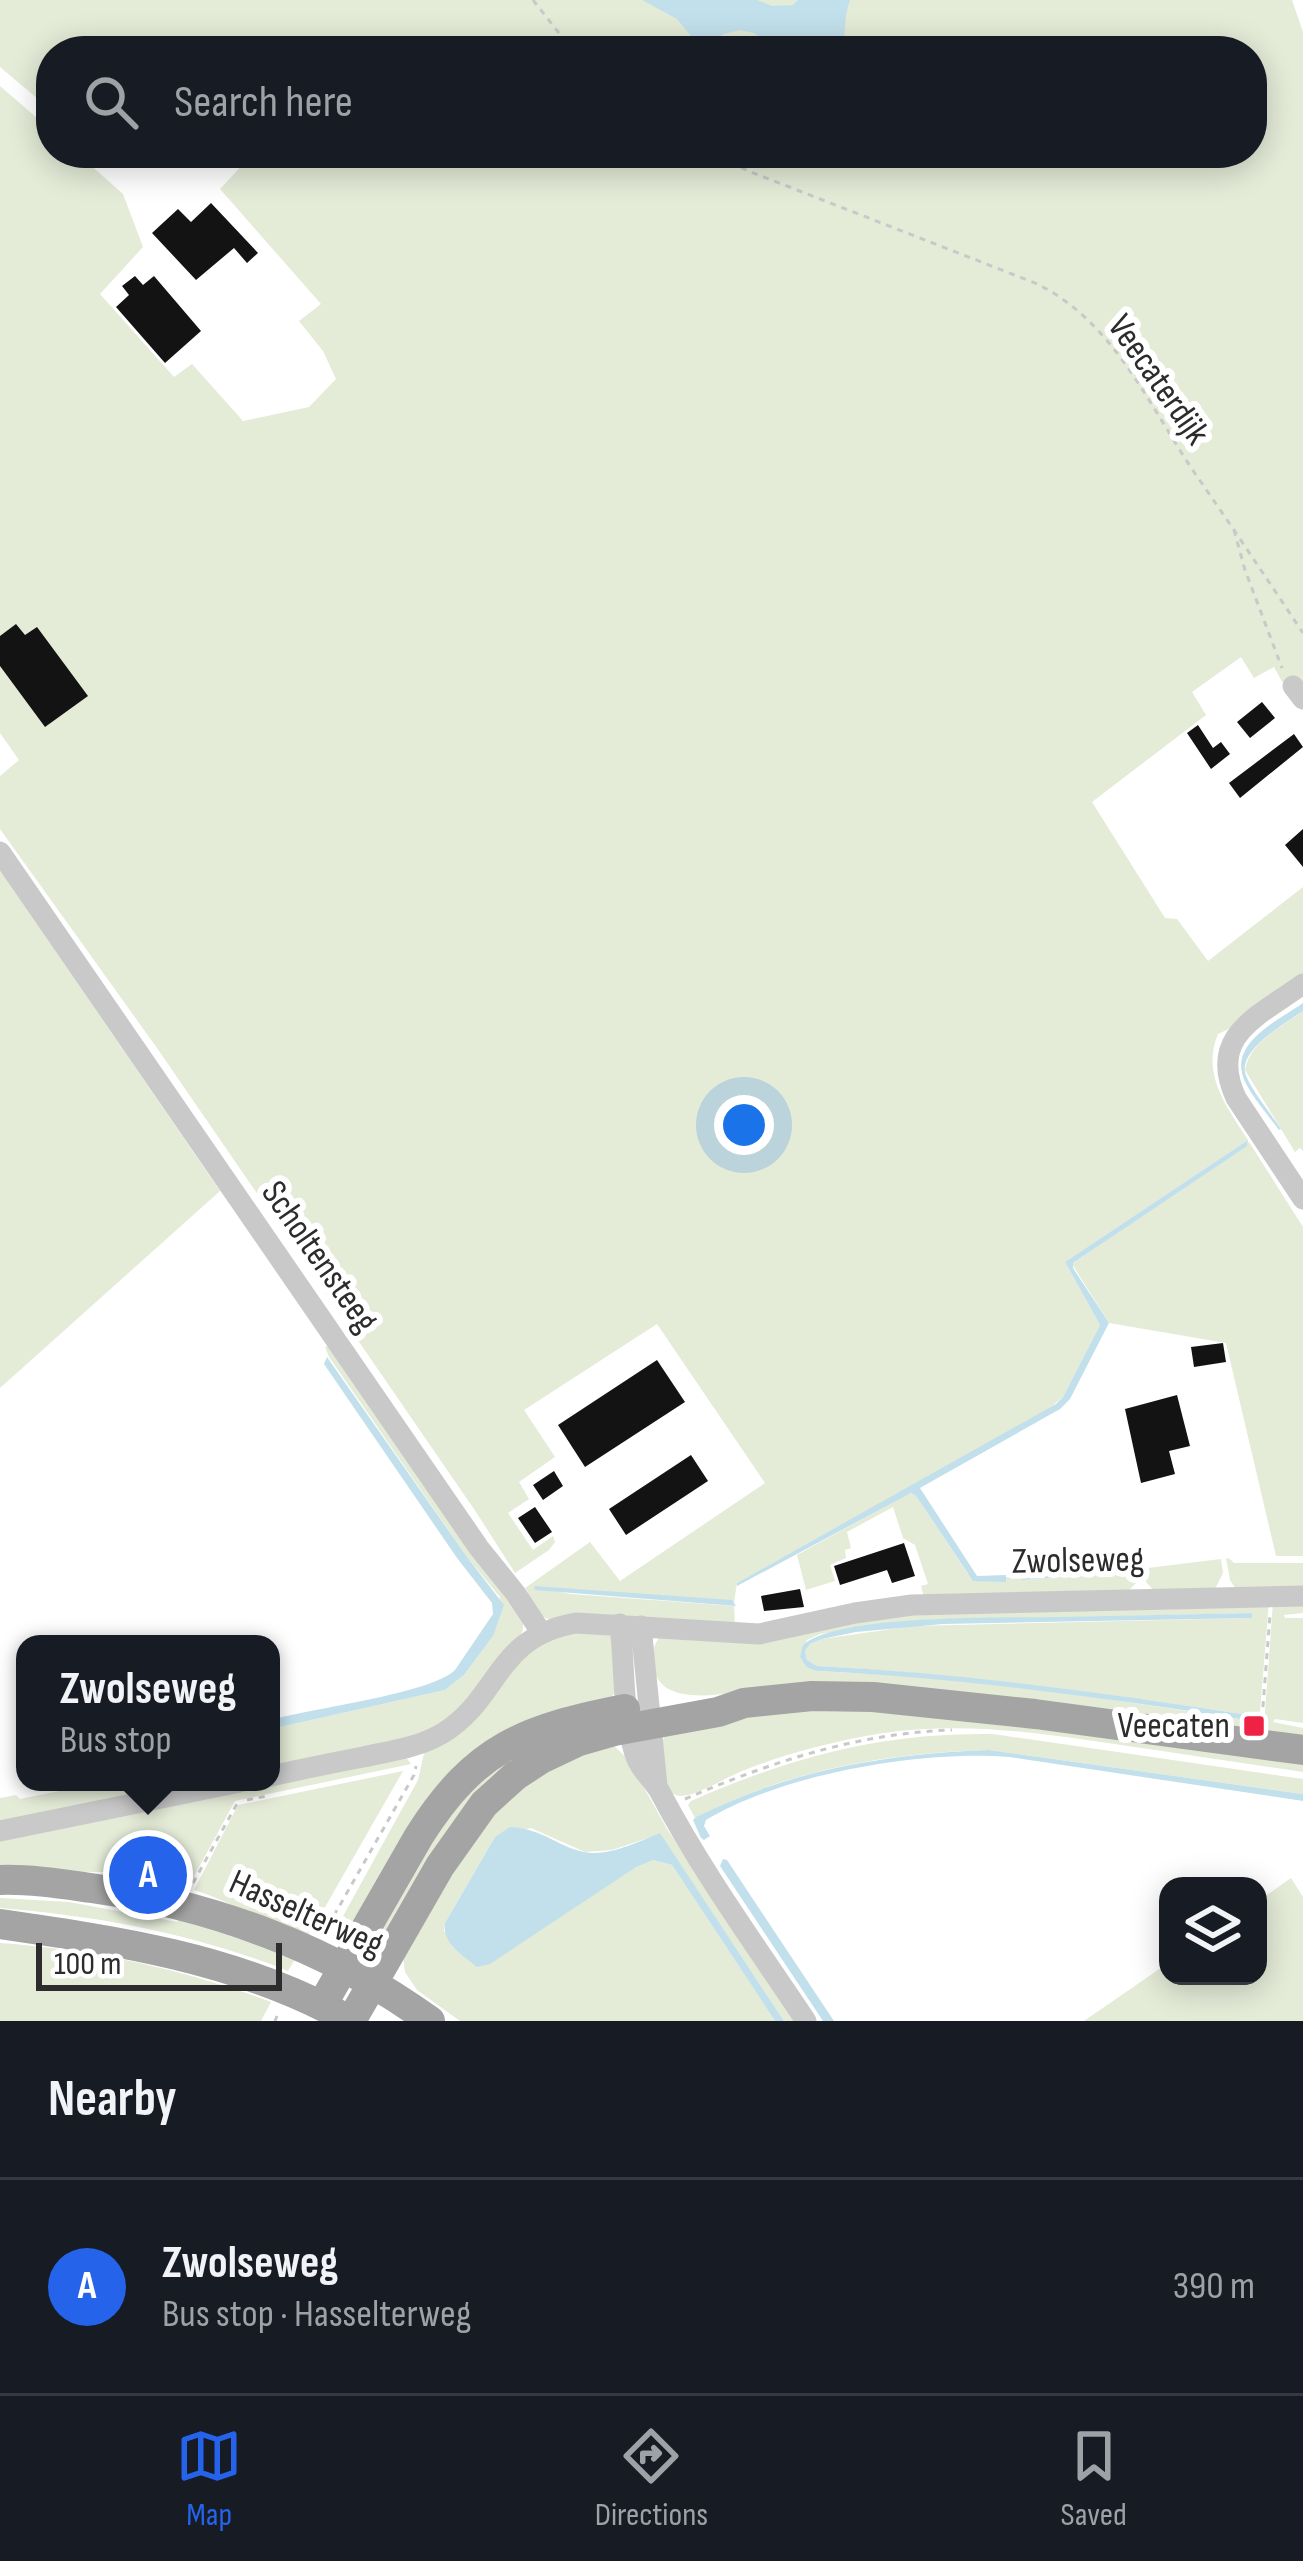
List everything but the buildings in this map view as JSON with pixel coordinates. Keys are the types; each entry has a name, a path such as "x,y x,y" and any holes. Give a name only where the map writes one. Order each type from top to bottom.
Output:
{"main road":[{"path":"0,1924 142,1945 195,1958 265,1981 351,2021 448,1852 484,1804 548,1755 639,1716 719,1697 744,1703 812,1696 873,1697 1303,1750"},
{"path":"322,2005 435,1810 481,1762 525,1735 568,1720 639,1716"},
{"name":"Hasselterweg","path":"0,1880 138,1895 221,1916 286,1940 342,1968 430,2021"}],"street":[{"name":"Scholtensteeg","path":"0,852 541,1632"},
{"path":"1303,984 1240,1029 1231,1042 1226,1066 1236,1098 1303,1199"},
{"name":"Zwolseweg","path":"631,1625 759,1634 913,1605 1303,1596"},
{"path":"280,1784 411,1761 464,1717 502,1666 541,1632 587,1622 631,1625 639,1716 636,1757 806,2021"},
{"path":"0,1832 197,1791"}],"path":[{"path":"533,0 561,36"},
{"name":"Veecaterdijk","path":"742,168 1055,292 1100,331 1125,364 1303,633"},
{"path":"1234,528 1263,622 1298,692"},
{"path":"1261,1727 1271,1596"},
{"path":"667,1808 796,1755 877,1738 958,1730"},
{"path":"328,1926 411,1761"},
{"path":"193,1884 237,1802 262,1791"}],"green space":[{"path":"0,0 1292,0 1303,32 1303,692 1285,687 1274,667 1254,678 1241,657 1192,692 1206,715 1092,802 1165,918 1177,919 1208,961 1303,887 1303,977 1218,1034 1214,1049 1219,1090 1248,1140 1065,1262 1100,1325 1063,1397 1045,1412 737,1583 734,1602 533,1587 734,1606 735,1624 550,1620 524,1596 525,1588 590,1542 620,1581 765,1483 657,1324 524,1410 555,1457 519,1482 529,1499 508,1513 533,1550 553,1536 555,1542 515,1573 157,1048 0,829 0,776 19,760 0,733 0,86 36,117 36,168 94,168 123,194 143,247 100,294 174,377 192,364 243,421 309,407 336,379 323,351 299,321 321,304 220,189 239,168 1267,168 1267,36 36,36 36,97 0,67"},
{"path":"0,870 220,1191 0,1388"},
{"path":"1303,1011 1303,1151 1295,1152 1245,1070 1260,1043"},
{"path":"1249,1142 1303,1227 1303,1556 1276,1556 1226,1343 1109,1323 1072,1264"},
{"path":"332,1344 523,1617 523,1630 465,1706 420,1736 280,1767 280,1727 445,1690 464,1675 493,1636 500,1597 467,1557 325,1347"},
{"path":"910,1493 968,1574 1006,1582 1006,1577 1134,1573 1136,1583 1128,1591 924,1597 921,1586 928,1584 915,1545 903,1538 893,1507 847,1532 851,1548 845,1550 846,1558 830,1565 835,1581 806,1590 797,1555"},
{"path":"1226,1558 1234,1563 1303,1563 1303,1589 1236,1589"},
{"path":"1221,1559 1223,1573 1215,1589 1154,1591 1142,1565 1148,1568"},
{"path":"1269,1602 1260,1712 1251,1717 1247,1728 762,1689 681,1694 658,1679 654,1665 659,1638 899,1613","holes":["1252,1613 1252,1618 913,1626 822,1639 805,1651 807,1660 817,1666 1083,1691 1242,1714 1241,1719 1032,1688 816,1671 800,1657 807,1640 820,1634 913,1621"]},
{"path":"1273,1602 1303,1602 1303,1613 1284,1615 1303,1618 1303,1723 1273,1722 1303,1728 1303,1737 1265,1731"},
{"path":"604,1628 615,1639 616,1691 611,1698 506,1732 351,1930 331,1938 418,1780 425,1749 547,1637"},
{"path":"859,1709 1268,1755 1303,1765 1303,1772 1056,1736 962,1728 899,1731 818,1746 757,1765 689,1795 674,1794 664,1781 661,1750 665,1734 767,1712"},
{"path":"993,1734 1303,1779 1303,1794 989,1750 838,1767 765,1788 695,1818 688,1805 765,1772 838,1750 913,1737"},
{"path":"528,1745 535,1758 388,1951 375,1943 439,1830 475,1787"},
{"path":"614,1746 628,1759 667,1829 795,2021 784,2021 660,1834 612,1850 585,1852 531,1828 495,1837 444,1932 653,1860 672,1865 775,2021 460,2021 417,1990 405,1972 403,1958 452,1855 535,1768"},
{"path":"399,1755 411,1764 235,1801 192,1880 146,1868 142,1878 108,1872 0,1871 0,1838 226,1791 280,1791 280,1780"},
{"path":"403,1771 309,1935 194,1890 238,1805"},
{"path":"60,1791 163,1791 0,1825 0,1798 16,1795 20,1799"},
{"path":"1291,1878 1303,1897 1303,2021 1084,2021 1159,1969 1159,1985 1267,1985 1267,1895"},
{"path":"0,1898 69,1902 179,1919 138,1903 298,1954 288,1971 146,1929 0,1908"},
{"path":"0,1943 138,1963 271,2002 261,2021 0,2021"}],"water":[{"path":"642,0 757,0 772,6 793,5 798,0 850,0 844,36 758,36 740,30 721,36 691,36 677,19"},
{"path":"1303,1003 1303,1011 1266,1037 1246,1063 1247,1078 1279,1130 1248,1087 1241,1061 1252,1040"},
{"path":"1248,1140 1247,1146 1073,1263 1109,1323 1070,1399 920,1488 977,1576 1006,1575 1006,1582 973,1581 911,1493 737,1586 1056,1404 1100,1325 1065,1262"},
{"path":"327,1357 504,1605 493,1636 464,1675 445,1690 280,1727 280,1718 442,1679 455,1670 493,1614 492,1603 324,1364"},
{"path":"1133,1568 1134,1573 1022,1580 1022,1574"},
{"path":"534,1586 732,1600 736,1606 535,1590"},
{"path":"1252,1613 1252,1618 943,1624 856,1632 822,1639 805,1651 807,1660 817,1666 1083,1691 1242,1714 1241,1719 1030,1689 816,1671 800,1657 803,1645 822,1635 885,1623"},
{"path":"989,1750 1303,1794 1303,1801 1009,1757 935,1757 853,1769 773,1790 706,1820 710,1836 704,1840 693,1820 767,1787 839,1767"},
{"path":"510,1827 593,1853 623,1848 660,1833 784,2021 775,2021 672,1865 653,1860 490,1964 477,1967 450,1943 445,1923 495,1837"},
{"path":"723,1859 834,2021 823,2021 720,1866"}],"place":[{"name":"Veecaten","path":"1254,1726"},
{"name":"Zwolseweg","path":"148,1875"}]}
